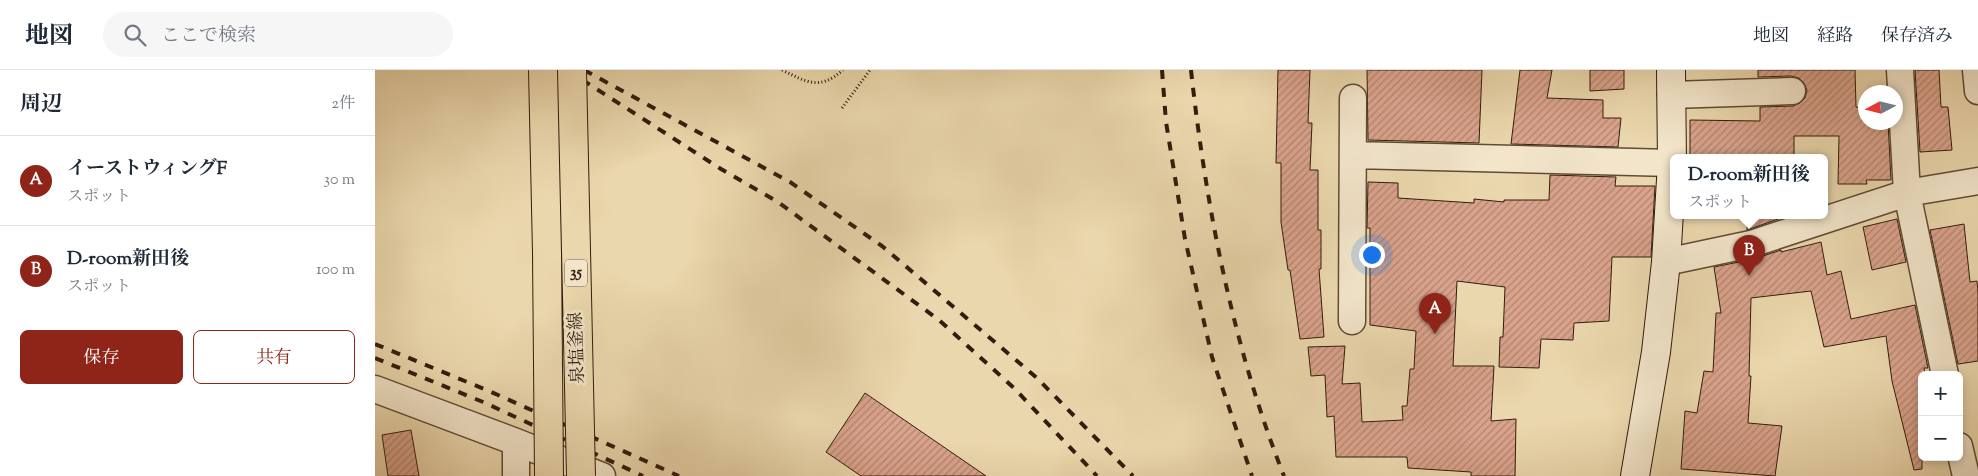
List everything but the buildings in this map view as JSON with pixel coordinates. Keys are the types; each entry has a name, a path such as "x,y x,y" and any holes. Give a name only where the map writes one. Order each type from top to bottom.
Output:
{"main road":[{"name":"泉塩釜線","path":"543,70 549,476"},
{"name":"泉塩釜線","path":"572,70 581,476"}],"street":[{"path":"1900,70 1907,193 1944,371"},
{"path":"1976,70 1978,91"},
{"path":"1672,154 1671,82 1792,91"},
{"path":"1352,321 1353,98"},
{"path":"1353,155 1670,163"},
{"path":"1828,219 1907,193 1978,181"},
{"path":"1635,476 1656,352 1666,262 1670,196"},
{"path":"1666,262 1751,244 1827,219"},
{"path":"375,389 602,476"},
{"path":"516,442 516,476"},
{"path":"1962,461 1965,476"}],"path":[{"path":"782,70 809,83 820,83 833,79 843,70"},
{"path":"842,108 870,70"}],"railway":[{"path":"567,70 721,169 778,202 939,320 1014,388 1097,476"},
{"path":"584,70 790,182 882,246 1037,378 1133,476"},
{"path":"1162,70 1166,122 1185,239 1212,357 1252,476"},
{"path":"1191,70 1205,173 1224,276 1250,377 1284,476"},
{"path":"375,344 489,391 679,476"},
{"path":"375,358 483,402 643,476"}],"place":[{"name":"D-room新田後","path":"1749,276"},
{"name":"イーストウィングF","path":"1435,334"}]}
